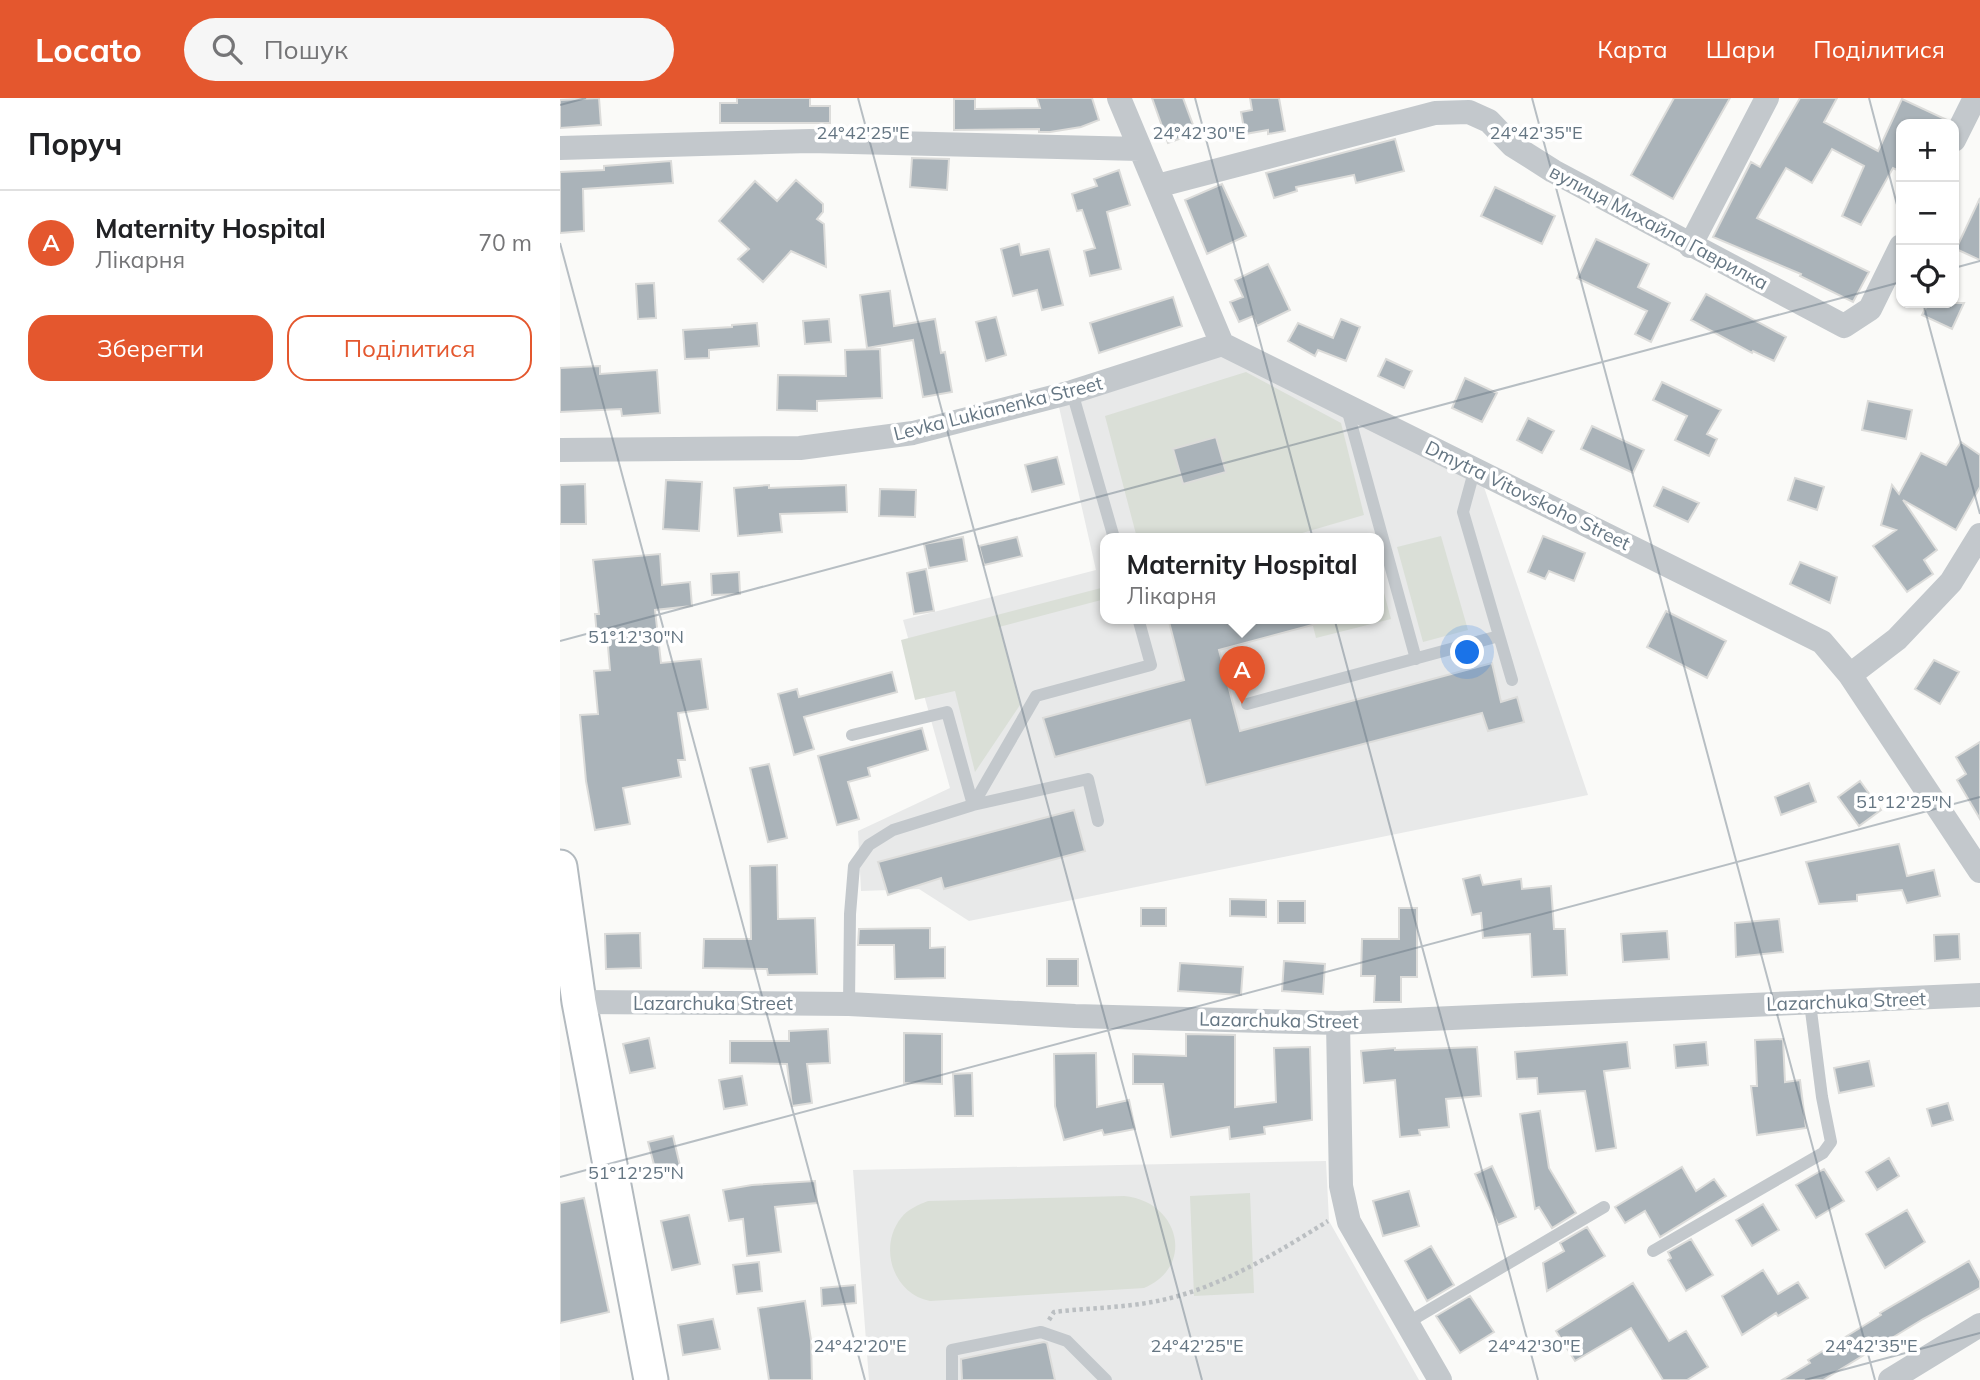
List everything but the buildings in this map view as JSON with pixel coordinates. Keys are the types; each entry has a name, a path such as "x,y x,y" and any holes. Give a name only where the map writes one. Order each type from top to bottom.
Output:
{"street":[{"path":"1119,98 1222,344"},
{"path":"1690,246 1767,98"},
{"path":"1959,130 1975,98"},
{"name":"вулиця Михайла Гаврилка","path":"1157,186 1435,113 1493,109 1512,145 1553,171 1843,326 1870,309 1896,256"},
{"path":"560,148 697,142 810,141 1140,149"},
{"name":"Levka Lukianenka Street","path":"560,450 800,448 913,433 1072,392 1222,344"},
{"name":"Dmytra Vitovskoho Street","path":"1222,344 1822,642 1850,675 1980,871"},
{"path":"1850,675 1897,639 1951,582 1980,535"},
{"path":"561,884 579,1002 651,1380"},
{"name":"Lazarchuka Street","path":"579,1002 849,1004 1075,1016 1338,1023 1980,995"},
{"path":"1338,1023 1341,1186 1349,1222 1440,1380"},
{"path":"1890,1380 1980,1325"}],"lane":[{"path":"1072,392 1113,533"},
{"path":"1346,405 1381,533"},
{"path":"1475,468 1463,512 1512,680"},
{"path":"1384,543 1416,659"},
{"path":"973,805 1036,696 1151,665 1140,624"},
{"path":"1247,704 1499,636"},
{"path":"852,735 947,712 973,805"},
{"path":"849,1004 850,914 854,866 869,845 893,830 973,805 1088,779 1098,821"},
{"path":"1653,1251 1823,1153 1831,1142 1822,1097 1810,1003"},
{"path":"1407,1323 1604,1207"},
{"path":"952,1380 952,1350 1041,1332 1067,1342 1105,1380"}],"path":[{"path":"1041,1332 1054,1312 1152,1302 1185,1293 1255,1266 1346,1209"}],"shaded area":[{"path":"1221,352 1483,484 1588,795 969,921 919,889 861,891 858,831 950,788 903,620 1096,570 1059,407"},
{"path":"1246,372 1341,423 1364,515 1302,533 1136,533 1105,416"},
{"path":"1441,536 1468,630 1423,642 1397,547"},
{"path":"1100,588 1100,600 999,627 1020,705 975,772 955,691 915,700 901,640"},
{"path":"1384,593 1391,619 1384,621"},
{"path":"1312,624 1371,624 1316,638"},
{"path":"1326,1161 1329,1221 1419,1380 869,1380 853,1170"},
{"path":"1250,1193 1254,1293 1194,1296 1190,1196"},
{"path":"1124,1196 1143,1200 1158,1209 1174,1236 1175,1251 1171,1265 1160,1278 1144,1288 930,1301 917,1297 907,1289 893,1268 890,1255 894,1230 907,1212 928,1201"}],"place":[{"name":"Maternity Hospital","path":"1242,704"}]}
